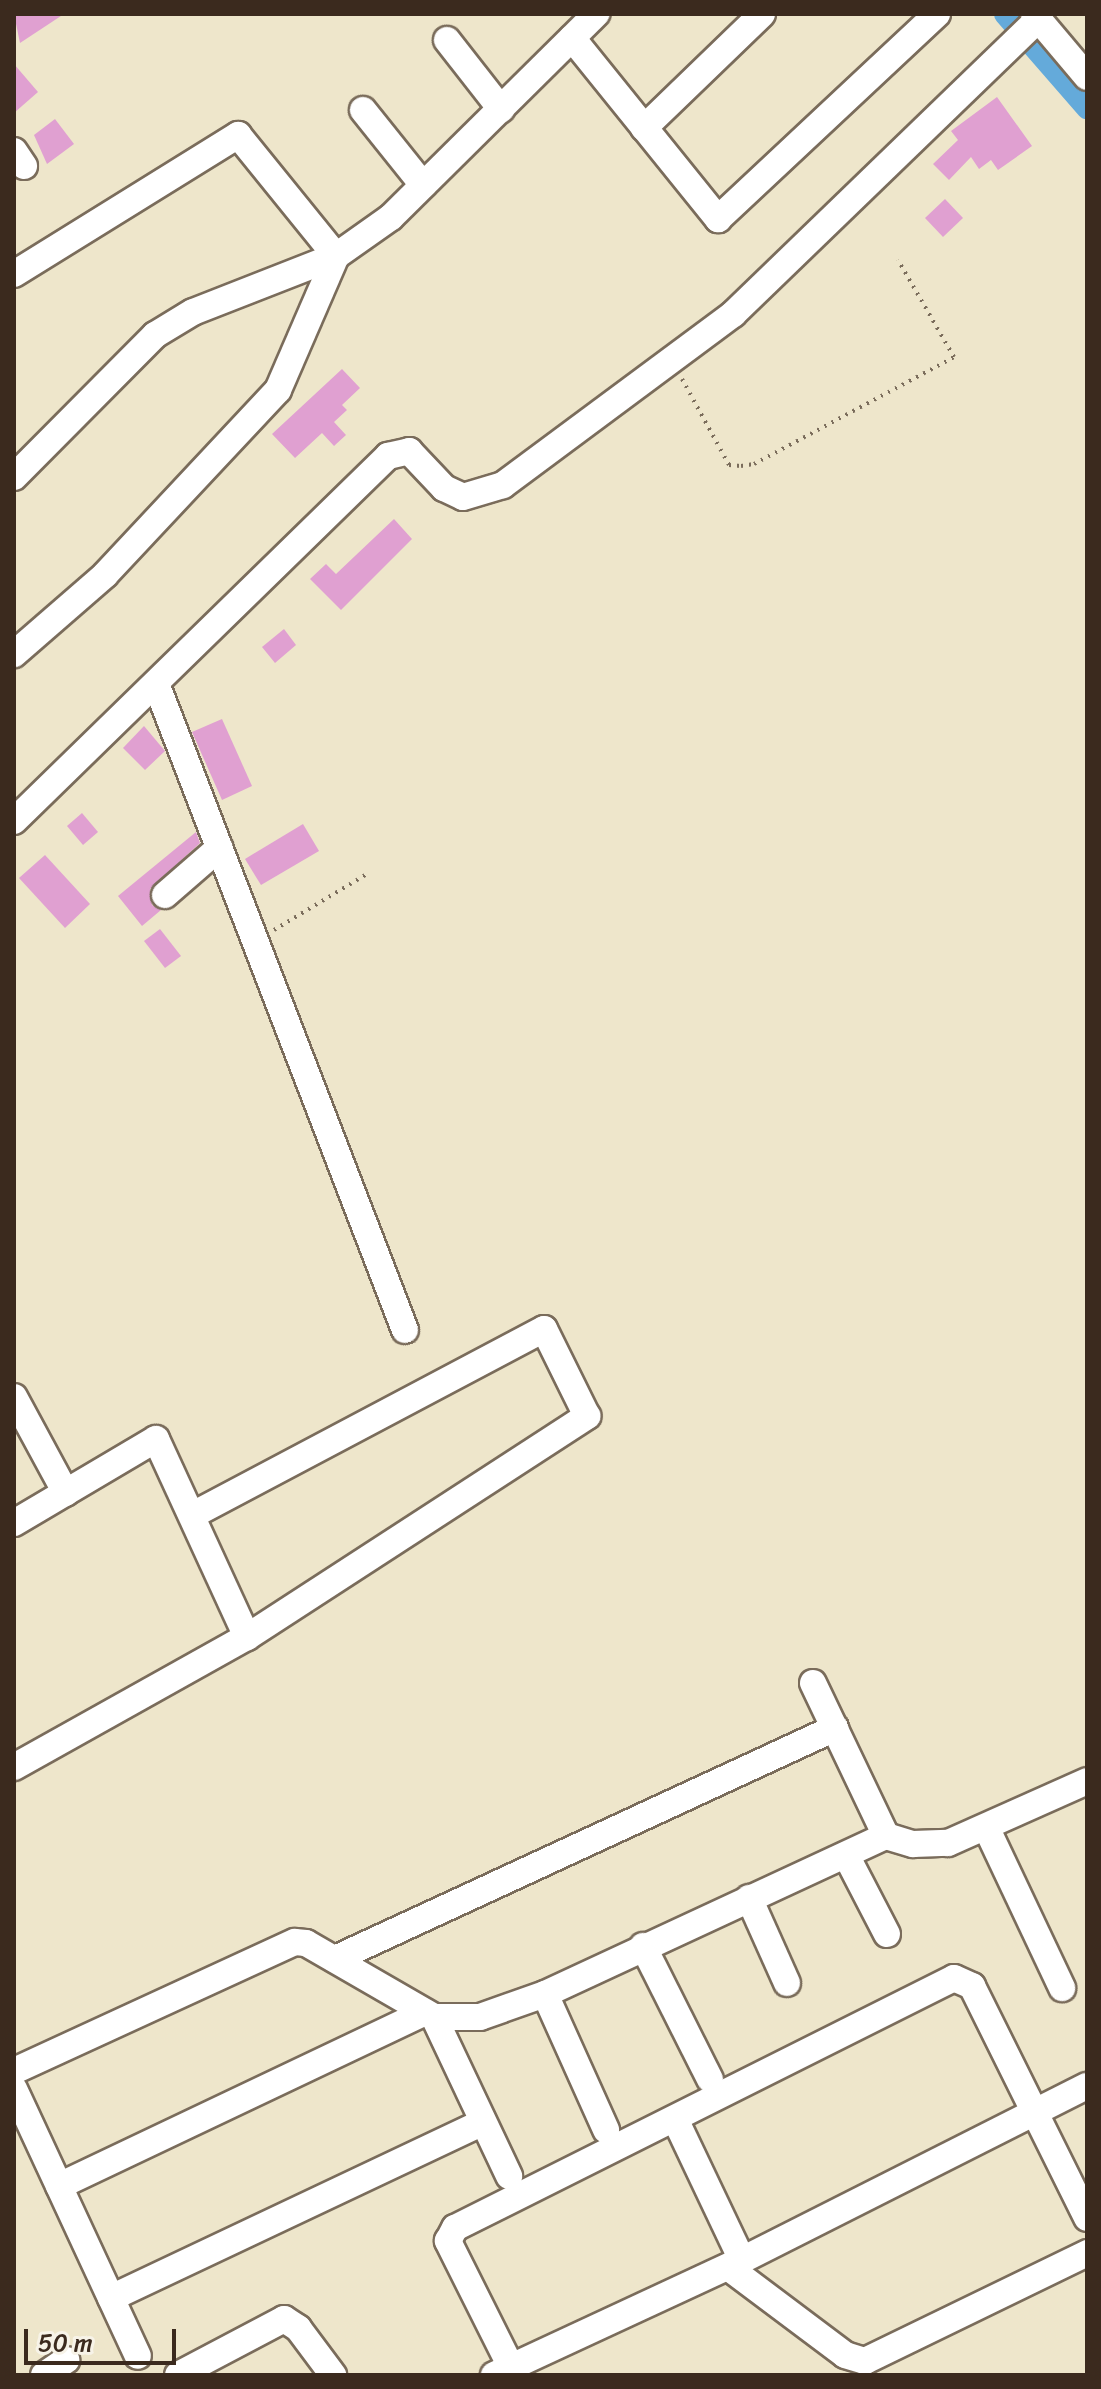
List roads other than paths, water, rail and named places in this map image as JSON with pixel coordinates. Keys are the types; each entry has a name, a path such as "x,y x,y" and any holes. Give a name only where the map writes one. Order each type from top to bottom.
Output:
{"street":[{"path":"644,128 762,14"},
{"path":"14,477 155,335 193,312 336,256 391,217 583,23 644,128 718,219 937,14"},
{"path":"14,821 157,686 388,456 409,451 444,488 463,497 482,496 733,314 1009,47 1034,19 1087,77"},
{"path":"447,40 501,109"},
{"path":"363,110 423,185"},
{"path":"14,274 238,135 336,256"},
{"path":"14,654 105,575 278,390 336,256"},
{"path":"157,686 405,1330"},
{"path":"165,895 219,848"},
{"path":"14,1767 247,1637 587,1416 544,1329 193,1515"},
{"path":"14,1397 66,1493"},
{"path":"14,1523 156,1439 247,1637"},
{"path":"813,1683 886,1836"},
{"path":"335,1959 835,1728"},
{"path":"59,2186 430,2015 480,2017 545,1994 886,1836 930,1845 987,1829 1086,1783"},
{"path":"987,1829 1062,1988"},
{"path":"846,1855 887,1934"},
{"path":"749,1898 787,1983"},
{"path":"14,2071 285,1943 306,1943 430,2015 509,2176"},
{"path":"643,1946 710,2079"},
{"path":"1087,2086 1033,2114 735,2264 502,2370 448,2241 455,2228 961,1977 972,1986 1033,2114 1087,2218"},
{"path":"545,1994 606,2130"},
{"path":"14,2089 138,2356"},
{"path":"676,2121 735,2264 845,2355 865,2361 1087,2253"},
{"path":"111,2298 481,2123"},
{"path":"178,2375 284,2319 298,2328 333,2375"},
{"path":"44,2375 66,2360"}],"waterway":[{"path":"1005,14 1087,108"}]}
